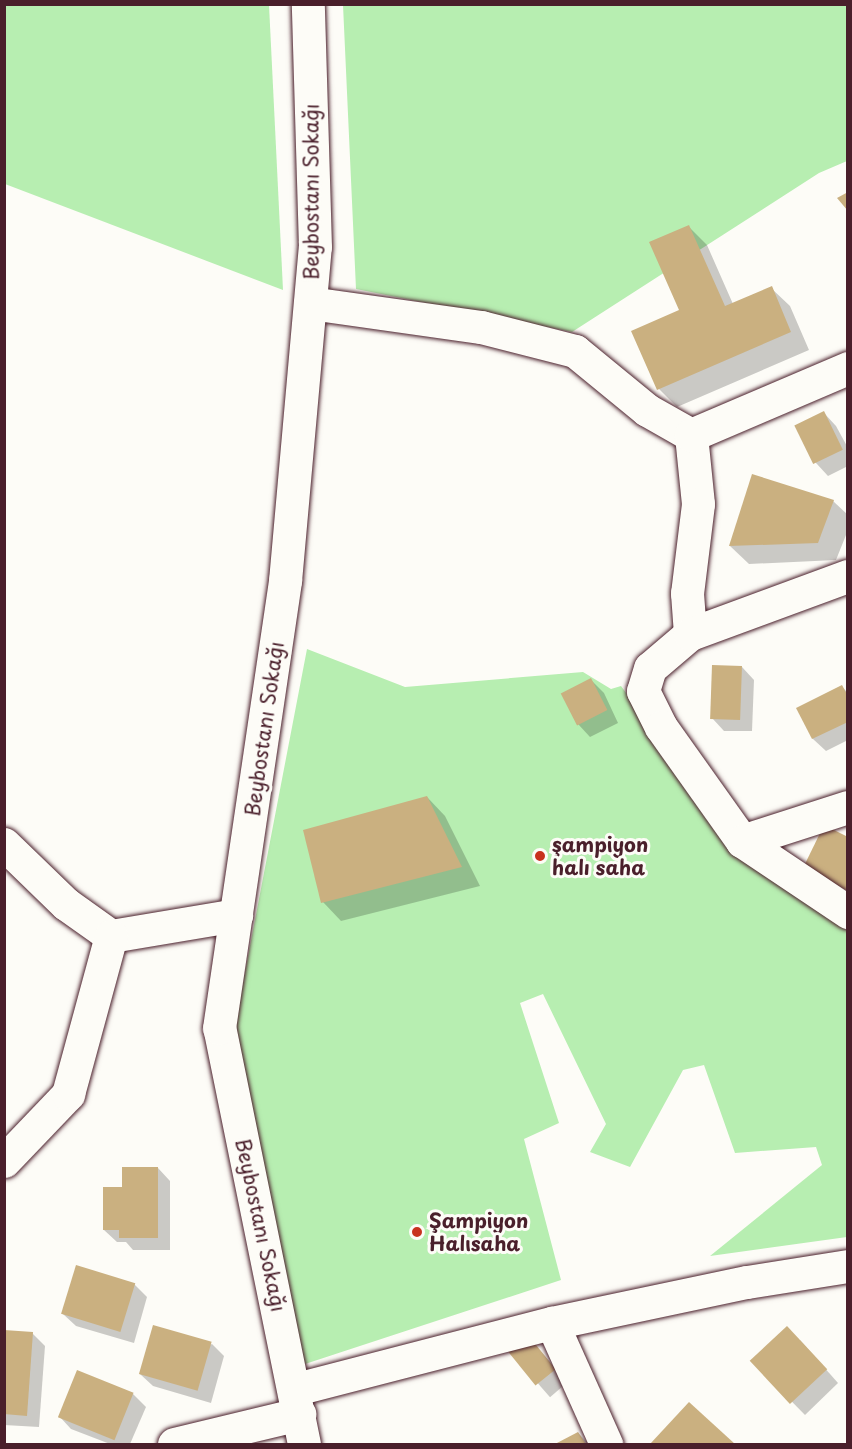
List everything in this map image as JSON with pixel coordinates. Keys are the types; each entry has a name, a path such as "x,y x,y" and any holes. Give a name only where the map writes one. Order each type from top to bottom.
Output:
{"street":[{"name":"Beybostanı Sokağı","path":"300,1416 219,1028 285,581 315,247 308,4"},
{"path":"310,303 481,327 575,351 647,410 691,435"},
{"path":"691,435 848,368"},
{"path":"690,634 687,593 698,504 691,435"},
{"path":"848,576 690,634 650,668 643,691 674,746 742,841 848,912"},
{"path":"742,841 848,807"},
{"path":"4,844 66,904 111,936 236,915"},
{"path":"4,1161 68,1094 111,936"},
{"path":"174,1444 300,1416 552,1323 747,1282 848,1266"},
{"path":"552,1323 606,1444"}],"green space":[{"path":"4,5 269,5 283,290 5,184"},
{"path":"343,5 847,5 847,161 819,173 572,332 356,289"},
{"path":"307,649 405,687 583,672 611,689 621,686 739,846 847,931 847,1237 710,1256 822,1165 816,1147 735,1153 704,1065 683,1070 630,1167 590,1152 606,1124 543,994 520,1003 559,1123 524,1139 561,1280 302,1365 234,1029"}],"building":[{"path":"848,192 848,211 837,198"},
{"path":"689,225 725,306 772,286 791,332 657,390 631,331 679,310 649,242"},
{"path":"824,411 843,450 813,464 794,425"},
{"path":"752,474 834,500 818,543 729,546"},
{"path":"712,665 742,666 740,720 710,719"},
{"path":"591,678 607,710 577,726 561,693"},
{"path":"842,685 848,696 848,722 812,739 796,708"},
{"path":"427,796 462,867 321,903 303,830"},
{"path":"824,825 848,837 848,891 803,868"},
{"path":"122,1167 158,1167 158,1238 119,1238 119,1230 103,1230 103,1187 122,1187"},
{"path":"76,1265 135,1283 120,1332 61,1314"},
{"path":"153,1325 212,1342 198,1391 139,1374"},
{"path":"787,1326 827,1369 790,1404 750,1361"},
{"path":"4,1330 33,1332 27,1416 4,1414"},
{"path":"528,1335 556,1369 535,1386 508,1351"},
{"path":"77,1370 134,1393 114,1440 58,1417"},
{"path":"689,1402 735,1444 650,1444"},
{"path":"578,1432 586,1444 555,1444"}],"place":[{"name":"şampiyon halı saha","path":"540,856"},
{"name":"Şampiyon Halısaha","path":"417,1232"}]}
